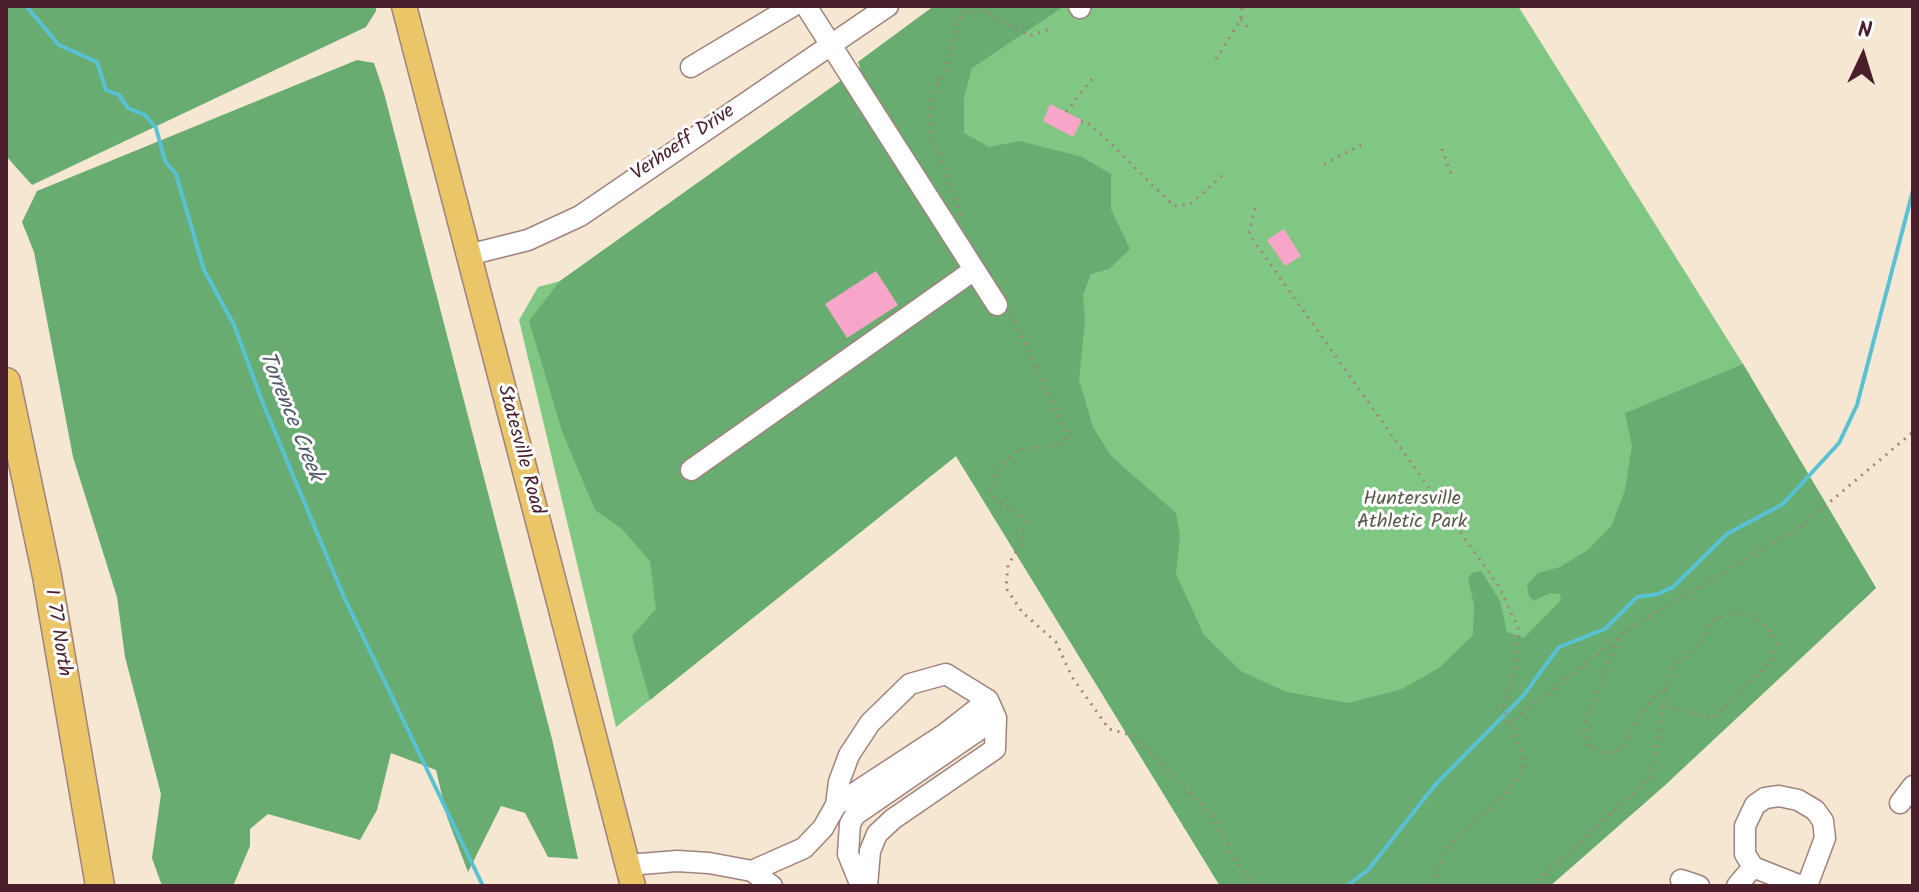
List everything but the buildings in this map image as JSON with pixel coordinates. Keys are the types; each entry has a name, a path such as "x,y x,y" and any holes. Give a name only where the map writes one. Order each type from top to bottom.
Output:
{"highway":[{"name":"I 77 North","path":"6,382 47,576 100,886"},
{"path":"72,731 80,886"}],"main road":[{"name":"Statesville Road","path":"403,9 630,876"}],"street":[{"path":"691,67 793,6"},
{"path":"806,6 974,270 1002,305"},
{"name":"Verhoeff Drive","path":"468,255 528,240 580,216 888,6"},
{"path":"691,470 974,270"},
{"path":"752,871 804,848 823,828 836,805 839,782 856,744 870,723 910,684 946,674 992,709 995,749 893,819 877,834 870,851 867,886"},
{"path":"836,805 946,733 992,709"},
{"path":"861,886 848,854 850,824 855,815 992,709"},
{"path":"1770,797 1798,800 1818,813 1825,829 1804,886 1753,867 1742,844 1745,826 1755,805 1770,797"},
{"path":"630,876 677,861 752,871 772,886"},
{"path":"1737,886 1753,867"}],"path":[{"path":"1216,59 1241,19 1242,6"},
{"path":"964,221 931,132 929,116 931,100 952,52 956,23 967,12 985,11 1029,36 1050,29"},
{"path":"1241,19 1250,30"},
{"path":"1066,112 1092,79"},
{"path":"1081,122 1085,121 1103,136 1174,206 1190,204 1224,174"},
{"path":"1324,164 1367,142"},
{"path":"1442,149 1451,174"},
{"path":"1255,208 1249,234 1513,612 1519,630 1518,657 1503,707 1523,755 1523,769 1510,789 1455,838 1441,860 1434,886"},
{"path":"1002,305 1067,433 1065,442 1060,446 1018,449 994,474 990,494 1024,522 1021,544 1008,565 1006,588 1022,612 1056,642 1072,677 1109,729 1134,736 1212,816 1237,865 1255,886"},
{"path":"1509,724 1618,638 1799,528 1913,432"},
{"path":"1532,886 1652,776 1663,705 1673,668 1704,638 1710,621 1734,613 1754,616 1774,635 1777,643 1771,660 1713,718 1663,705"},
{"path":"1618,638 1587,717 1584,730 1590,747 1606,754 1621,748 1653,696 1667,687"}],"green space":[{"path":"6,6 376,6 376,11 366,27 32,185 6,156"},
{"name":"Huntersville Athletic Park","path":"934,6 1518,6 1743,364 1876,588 1664,786 1550,886 1220,886 956,456 616,727 519,320 538,287 560,281 860,67 858,62"},
{"path":"934,6 1063,7 972,68 964,97 964,133 989,147 1020,141 1082,157 1111,174 1111,209 1130,249 1109,269 1091,274 1083,295 1085,320 1079,380 1093,427 1111,456 1176,513 1180,537 1176,574 1204,635 1242,672 1287,692 1348,703 1402,689 1439,668 1473,635 1474,605 1468,578 1472,573 1481,571 1500,601 1507,632 1524,638 1561,600 1560,594 1550,593 1534,601 1529,596 1527,585 1538,573 1560,567 1588,550 1612,525 1625,490 1632,446 1625,413 1743,364 1876,588 1664,786 1550,886 1220,886 956,456 650,700 632,636 656,609 650,561 622,529 595,510 562,431 529,321 560,281 860,67 858,62"},
{"path":"357,60 374,63 384,93 552,739 578,859 548,857 525,813 501,806 468,872 447,817 436,770 391,753 377,810 360,840 268,814 250,829 250,846 233,886 162,886 152,858 161,794 125,657 117,597 73,457 34,252 22,222 37,191"}],"waterway":[{"name":"Torrence Creek","path":"26,6 59,45 97,62 106,90 119,95 128,108 145,115 156,128 165,161 176,174 204,270 234,325 264,406 344,597 483,886"},
{"path":"1347,886 1368,870 1435,785 1523,696 1559,647 1605,629 1637,597 1658,594 1673,587 1727,534 1783,504 1839,443 1857,405 1913,190"}]}
